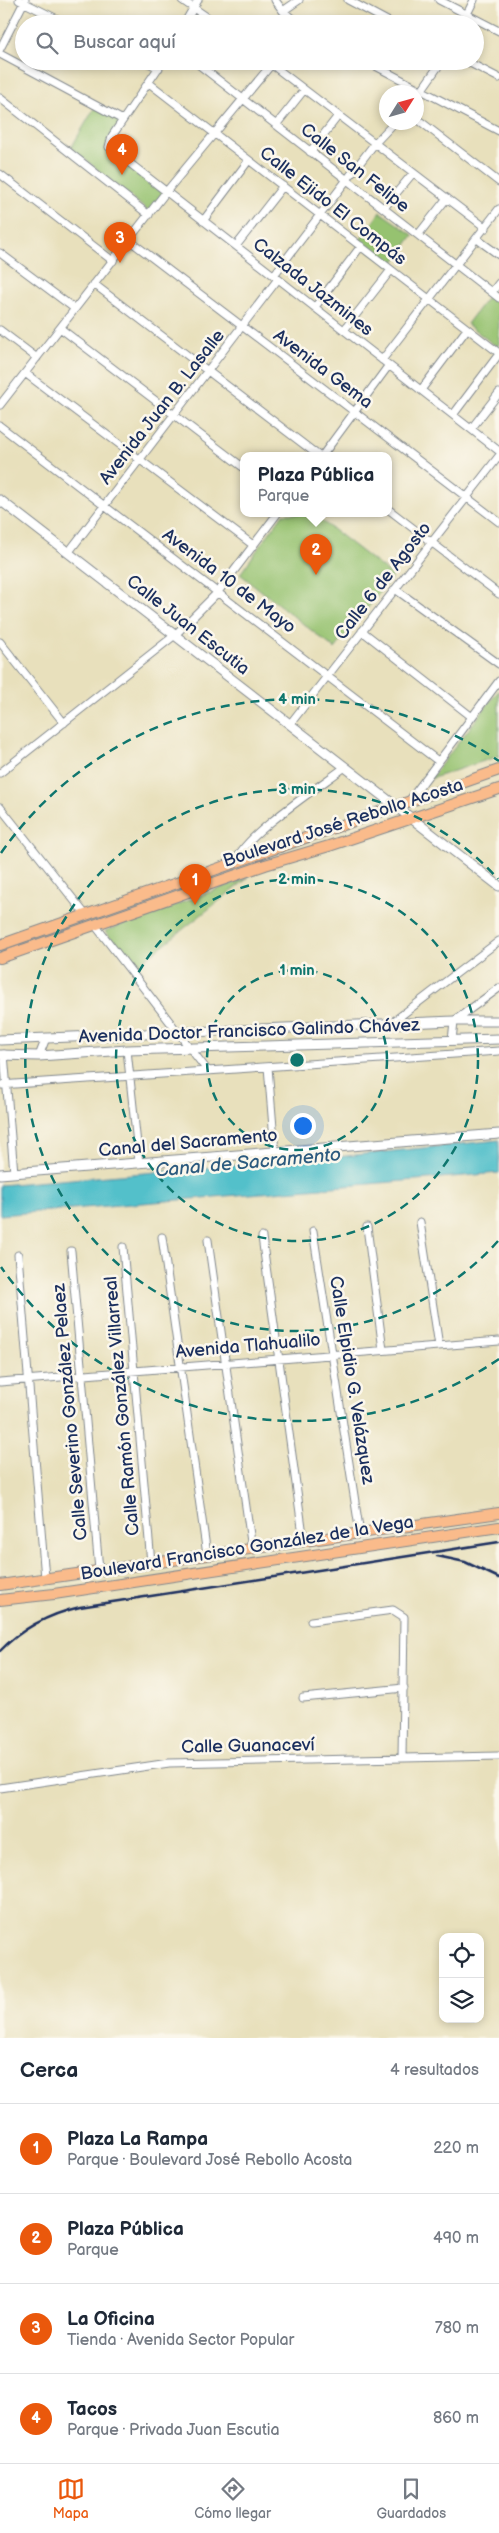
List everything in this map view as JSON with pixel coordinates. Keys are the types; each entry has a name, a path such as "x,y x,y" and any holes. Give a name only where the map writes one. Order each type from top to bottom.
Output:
{"main road":[{"name":"Boulevard José Rebollo Acosta","path":"0,945 237,860 397,807 499,770"},
{"name":"Boulevard José Rebollo Acosta","path":"0,958 265,865 499,789"},
{"path":"32,947 41,940 79,925 85,914"},
{"name":"Boulevard Francisco González de la Vega","path":"0,1585 499,1513"},
{"name":"Boulevard Francisco González de la Vega","path":"0,1600 54,1594 499,1527"}],"street":[{"path":"182,0 196,3 208,15"},
{"path":"276,0 288,15"},
{"path":"283,11 299,0"},
{"path":"348,0 376,15"},
{"path":"440,0 467,14 474,0"},
{"path":"16,15 23,1 50,15"},
{"path":"189,15 196,3"},
{"path":"0,49 15,18"},
{"path":"484,23 499,31"},
{"path":"0,54 15,62"},
{"path":"30,70 123,120 158,70"},
{"name":"Calle San Felipe","path":"205,70 499,298"},
{"path":"0,405 166,192 216,134 264,70"},
{"path":"278,70 486,228"},
{"path":"384,70 413,85"},
{"path":"424,88 436,70"},
{"path":"483,70 499,78"},
{"name":"Calle Ejido El Compás","path":"149,83 499,354"},
{"path":"276,125 304,90"},
{"path":"424,91 499,131"},
{"path":"0,98 149,215"},
{"path":"310,152 338,116"},
{"name":"Calzada Jazmines","path":"123,120 112,136 109,147 499,451"},
{"path":"424,124 499,182"},
{"name":"Avenida Juan B. Lasalle","path":"68,553 243,327 320,215 388,130"},
{"path":"203,221 249,160"},
{"path":"384,208 413,173"},
{"path":"0,174 113,261"},
{"path":"236,246 283,186"},
{"path":"418,235 446,198"},
{"path":"382,360 457,266 499,209"},
{"path":"477,239 499,255"},
{"name":"Avenida Gema","path":"129,240 499,522"},
{"path":"315,308 361,246"},
{"path":"0,253 75,309"},
{"path":"344,330 391,270"},
{"path":"492,292 499,283"},
{"path":"94,284 316,452"},
{"path":"60,328 240,465"},
{"path":"421,390 468,329"},
{"path":"0,330 37,358"},
{"path":"453,415 499,354"},
{"path":"324,452 389,365"},
{"path":"25,373 253,545"},
{"path":"471,429 499,393"},
{"name":"Avenida 10 de Mayo","path":"0,426 438,761"},
{"name":"Calle 6 de Agosto","path":"290,724 499,456"},
{"name":"Calle Juan Escutia","path":"0,500 499,886"},
{"path":"392,513 499,594"},
{"path":"0,773 175,635 218,592 275,517"},
{"path":"395,589 499,664"},
{"path":"362,631 472,717"},
{"path":"0,642 64,723"},
{"path":"408,803 499,681"},
{"path":"237,860 239,852 253,838 345,767"},
{"path":"0,807 85,914"},
{"path":"95,925 156,1005 180,1032 207,1070"},
{"path":"390,1024 499,941"},
{"path":"452,1040 454,1021 499,988"},
{"name":"Avenida Doctor Francisco Galindo Chávez","path":"0,1040 454,1021 499,1021"},
{"path":"39,1056 46,1038"},
{"name":"Avenida Doctor Francisco Galindo Chávez","path":"2,1054 39,1056 127,1050 499,1039"},
{"path":"127,1050 139,1163"},
{"path":"3,1085 499,1051"},
{"path":"2,1054 3,1085 14,1173"},
{"path":"268,1067 275,1152"},
{"name":"Canal del Sacramento","path":"0,1174 499,1134"},
{"path":"420,1222 439,1346"},
{"path":"367,1226 383,1350"},
{"name":"Calle Elpidio G. Velázquez","path":"313,1231 360,1534"},
{"path":"162,1237 207,1555"},
{"path":"262,1237 304,1542"},
{"path":"208,1240 252,1549"},
{"name":"Calle Ramón González Villarreal","path":"122,1247 151,1563"},
{"name":"Calle Severino González Pelaez","path":"71,1251 99,1570"},
{"path":"18,1256 45,1578"},
{"name":"Avenida Tlahualilo","path":"0,1382 499,1340"},
{"path":"311,1621 393,1610 404,1617 402,1758"},
{"path":"303,1698 404,1688"},
{"name":"Calle Guanaceví","path":"0,1788 169,1763 499,1756"}],"green space":[{"path":"95,107 122,121 111,134 111,153 163,193 148,211 71,148"},
{"path":"380,212 413,235 391,266 358,243"},
{"path":"491,292 499,299 499,344 497,347 467,324"},
{"path":"281,517 317,517 393,576 335,649 240,574"},
{"path":"499,690 499,756 430,779"},
{"path":"248,878 134,968 105,931"}],"water":[{"name":"Canal de Sacramento","path":"499,1140 499,1173 0,1215 0,1185 337,1157"}],"railway":[{"path":"0,1651 18,1635 37,1623 80,1607 499,1542"},
{"path":"437,1556 465,1562 499,1578"}],"place":[{"name":"Tacos","path":"122,175"},
{"name":"La Oficina","path":"120,263"},
{"name":"Plaza Pública","path":"316,575"},
{"name":"Plaza La Rampa","path":"195,905"}]}
